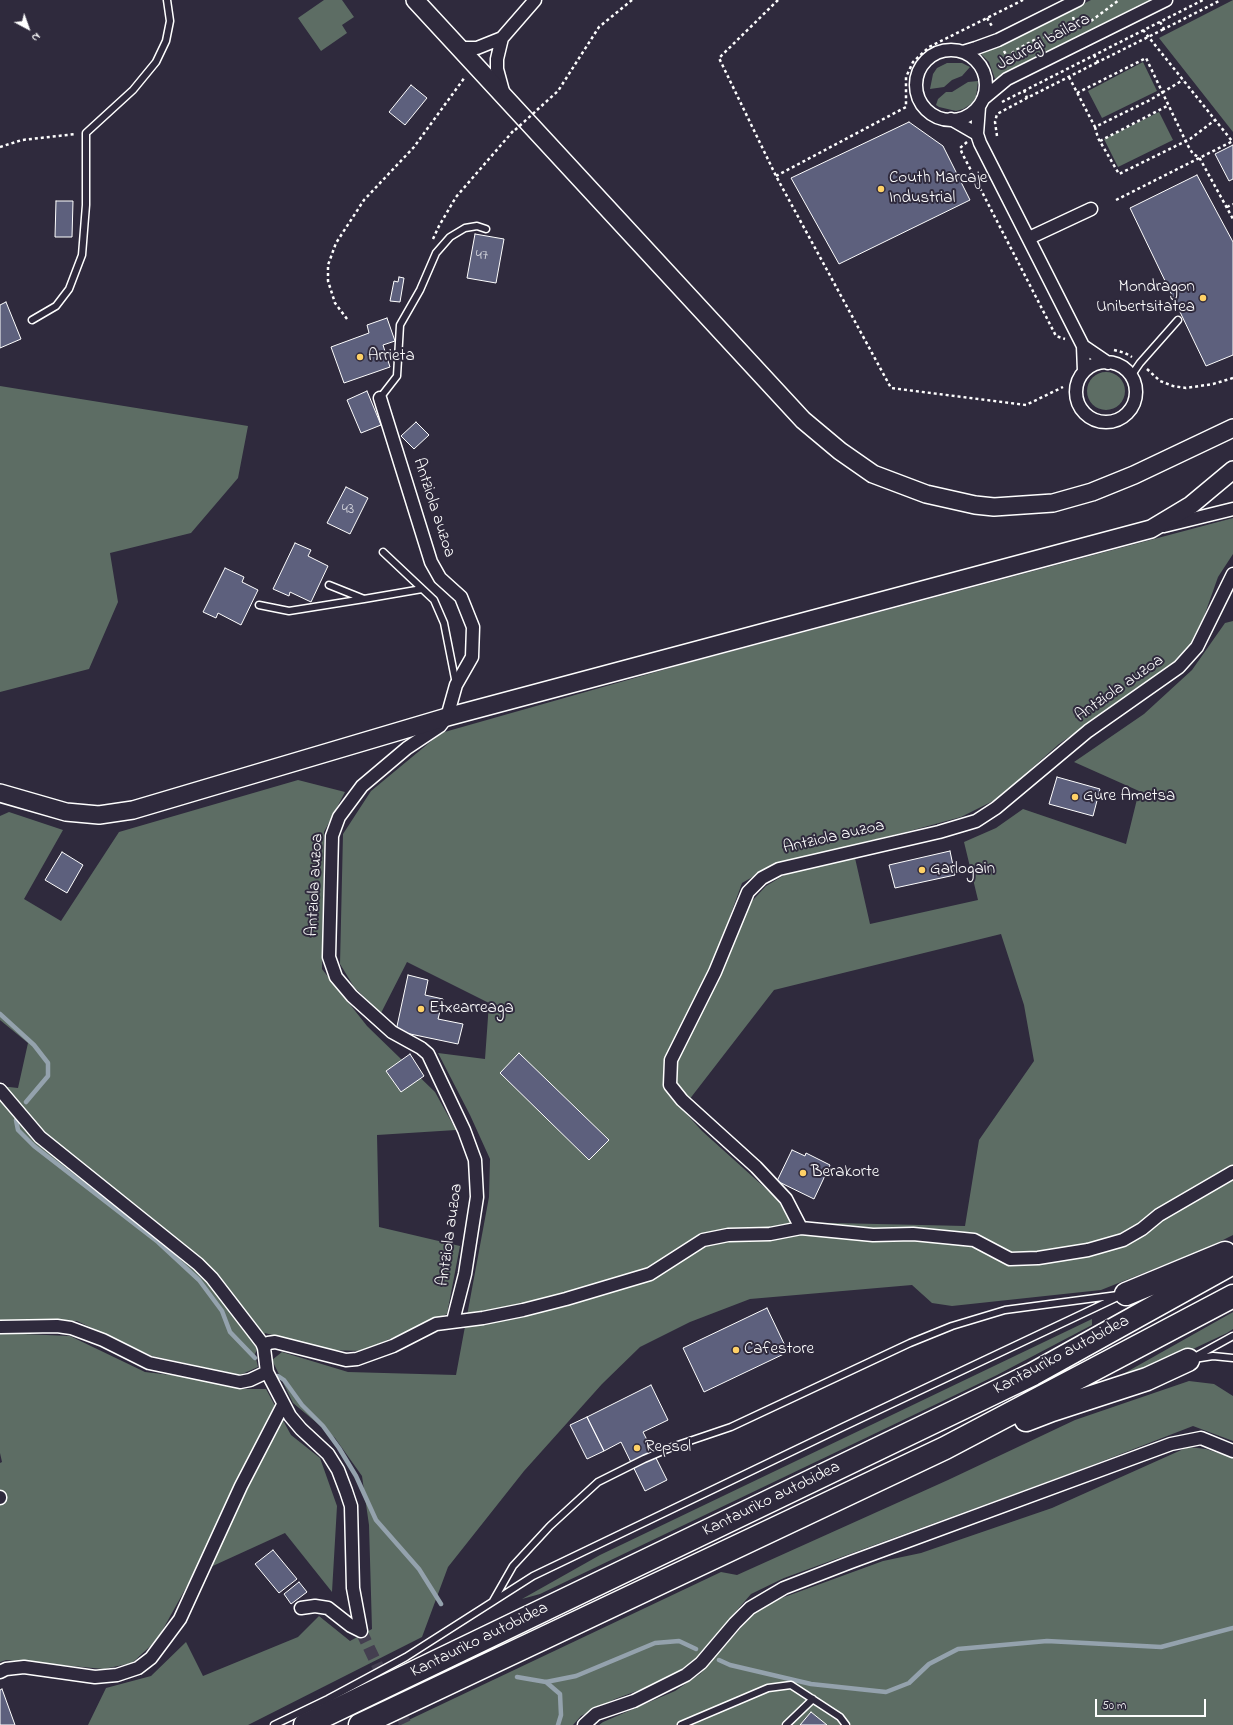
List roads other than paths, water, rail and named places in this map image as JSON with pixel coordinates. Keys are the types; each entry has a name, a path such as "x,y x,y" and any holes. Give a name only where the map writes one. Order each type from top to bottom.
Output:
{"highway":[{"path":"1126,1294 1233,1250"},
{"name":"Kantauriko autobidea","path":"305,1725 1026,1377 1233,1263"},
{"name":"Kantauriko autobidea","path":"360,1725 945,1448 1233,1296"},
{"path":"945,1448 977,1440 1052,1410 1146,1378 1188,1360"}],"main road":[{"path":"415,0 802,420 840,451 873,474 949,501 994,507 1053,503 1092,492 1233,428"},
{"path":"0,793 36,805 66,812 99,815 133,810 447,717 1151,529 1191,505 1233,470"}],"street":[{"path":"460,48 477,48 502,38 535,0"},
{"name":"Jauregi bailara","path":"963,52 998,40 1078,0"},
{"name":"Jauregi bailara","path":"981,103 1007,79 1166,0"},
{"path":"502,38 497,59 497,69 504,95"},
{"path":"972,138 987,83 983,70 974,58 963,52 950,50 938,52 928,59 921,67 917,78 917,89 920,100 927,110 936,116 951,120 959,119 969,115 981,103"},
{"path":"951,120 972,138 1029,238 1083,346 1084,371"},
{"path":"1029,238 1091,209"},
{"path":"1083,346 1108,363 1124,368 1131,376 1135,386 1135,399 1131,407 1118,419 1101,421 1084,413 1078,403 1076,392 1078,381 1084,371 1094,364 1108,363"},
{"name":"Antziola auzoa","path":"380,398 431,562 440,578 461,597 474,627 472,657 456,685 447,717 440,726 407,748 362,786 339,817 332,836 329,957 336,976 352,996 392,1032 421,1048 428,1054 464,1130 475,1160 477,1198 465,1274 454,1321"},
{"path":"1151,529 1233,509"},
{"name":"Antziola auzoa","path":"801,1228 786,1199 756,1167 682,1100 670,1085 671,1060 715,972 748,892 762,878 778,869 939,832 976,821 996,808 1088,731 1179,667 1197,647 1233,574"},
{"path":"0,1090 40,1137 116,1196 198,1264 212,1278 264,1348 267,1372 283,1405 300,1429 328,1454 338,1470 351,1506 353,1588 361,1632 328,1608 315,1606 301,1608"},
{"path":"264,1348 268,1343 275,1342 346,1360 357,1359 392,1346 430,1326 523,1310 650,1274 686,1250 709,1239 728,1235 770,1234 801,1228 873,1235 913,1234 974,1240 1010,1259 1038,1258 1088,1250 1124,1240 1142,1229 1159,1215 1233,1172"},
{"path":"0,1327 57,1326 71,1328 103,1340 149,1362 240,1382 250,1380 267,1372"},
{"path":"0,1672 6,1669 24,1667 95,1677 117,1675 138,1668 151,1658 180,1619 241,1486 283,1405"},
{"path":"584,1725 596,1714 634,1701 686,1675 701,1663 735,1623 750,1608 784,1588 1171,1444 1200,1438 1233,1450"}],"lane":[{"path":"32,320 56,306 69,288 82,255 86,205 86,133 133,90 156,62 166,41 170,21 167,0"},
{"path":"380,398 397,376 400,325 420,290 436,253 450,237 465,228 477,226 486,229"},
{"path":"1131,376 1140,363 1178,320"},
{"path":"383,552 434,600 444,623 456,685"},
{"path":"329,585 364,599"},
{"path":"259,605 289,610 326,606 422,589"},
{"path":"492,1602 513,1566 550,1526 598,1482 644,1459 672,1447 731,1427 910,1343 952,1326 1005,1310 1126,1294"},
{"path":"274,1725 328,1699 406,1657 533,1576 845,1426 1126,1294"},
{"path":"1188,1360 1233,1336"},
{"path":"1188,1360 1213,1356 1233,1358"},
{"path":"681,1725 768,1688 791,1685 840,1717 846,1725"},
{"path":"786,1725 813,1700"}],"waterway":[{"path":"0,1014 34,1045 48,1063 48,1076 26,1102"},
{"path":"16,1120 18,1130 34,1146 158,1242 199,1280 222,1311 230,1332 255,1358"},
{"path":"278,1376 284,1380 302,1405 323,1426 339,1448 356,1476 376,1520 419,1569 441,1604"},
{"path":"719,1660 730,1665 811,1684 886,1692 909,1683 929,1664 958,1649 1047,1641 1161,1647 1233,1628"},
{"path":"517,1677 546,1682 576,1676 655,1643 679,1641 696,1649"},
{"path":"546,1682 560,1694 561,1715 558,1725"}],"tunnel":[{"path":"361,1631 406,1725"}],"place":[{"name":"Couth Marcaje Industrial","path":"881,189"},
{"name":"Mondragon Unibertsitatea","path":"1203,298"},
{"name":"Arrieta","path":"360,357"},
{"name":"Gure Ametsa","path":"1075,797"},
{"name":"Garlogain","path":"922,870"},
{"name":"Etxearreaga","path":"421,1009"},
{"name":"Berakorte","path":"803,1173"},
{"name":"Cafestore","path":"736,1350"},
{"name":"Repsol","path":"637,1448"}]}
